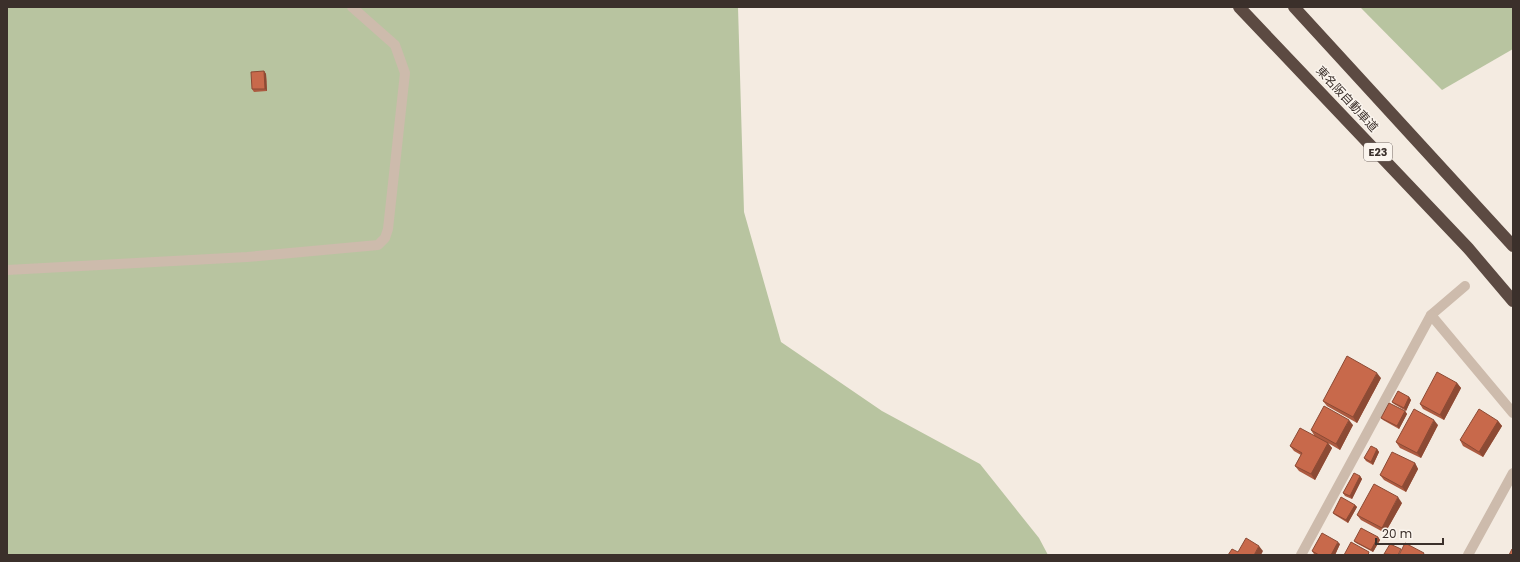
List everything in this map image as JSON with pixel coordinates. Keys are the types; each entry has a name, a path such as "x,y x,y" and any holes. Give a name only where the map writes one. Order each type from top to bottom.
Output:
{"highway":[{"name":"東名阪自動車道","path":"1239,7 1468,248 1513,301"},
{"name":"東名阪自動車道","path":"1294,7 1513,246"}],"street":[{"path":"7,270 247,258 378,245 385,238 388,229 405,73 395,45 352,7"},
{"path":"1301,555 1431,315 1465,286"},
{"path":"1431,315 1513,413"},
{"path":"1468,555 1513,473"}],"green space":[{"path":"7,7 738,7 744,212 781,342 882,411 980,464 1039,538 1048,555 7,555"},
{"path":"1360,7 1513,7 1513,49 1442,90"}],"building":[{"path":"264,71 265,89 252,89 251,72"},
{"path":"1347,356 1377,373 1353,417 1323,401"},
{"path":"1437,372 1457,383 1440,415 1420,404"},
{"path":"1398,391 1409,397 1404,408 1392,402"},
{"path":"1389,403 1405,411 1397,426 1381,418"},
{"path":"1324,406 1349,420 1336,444 1311,430"},
{"path":"1414,409 1434,420 1417,453 1396,442"},
{"path":"1479,409 1498,421 1479,452 1460,440"},
{"path":"1300,428 1328,443 1311,474 1295,466 1302,453 1290,446"},
{"path":"1371,446 1377,449 1371,462 1364,458"},
{"path":"1392,452 1415,463 1402,487 1380,475"},
{"path":"1354,473 1360,476 1350,496 1343,493"},
{"path":"1374,484 1398,497 1382,528 1357,515"},
{"path":"1341,497 1355,505 1346,520 1333,513"},
{"path":"1361,528 1378,537 1371,550 1354,541"},
{"path":"1322,533 1338,542 1331,555 1319,555 1312,551"},
{"path":"1246,538 1259,546 1254,555 1228,555 1232,549 1238,552"},
{"path":"1351,542 1369,552 1368,555 1344,555"},
{"path":"1405,543 1424,553 1423,555 1399,555"},
{"path":"1390,544 1401,549 1398,555 1384,554"},
{"path":"1512,549 1513,555 1509,555"}]}
